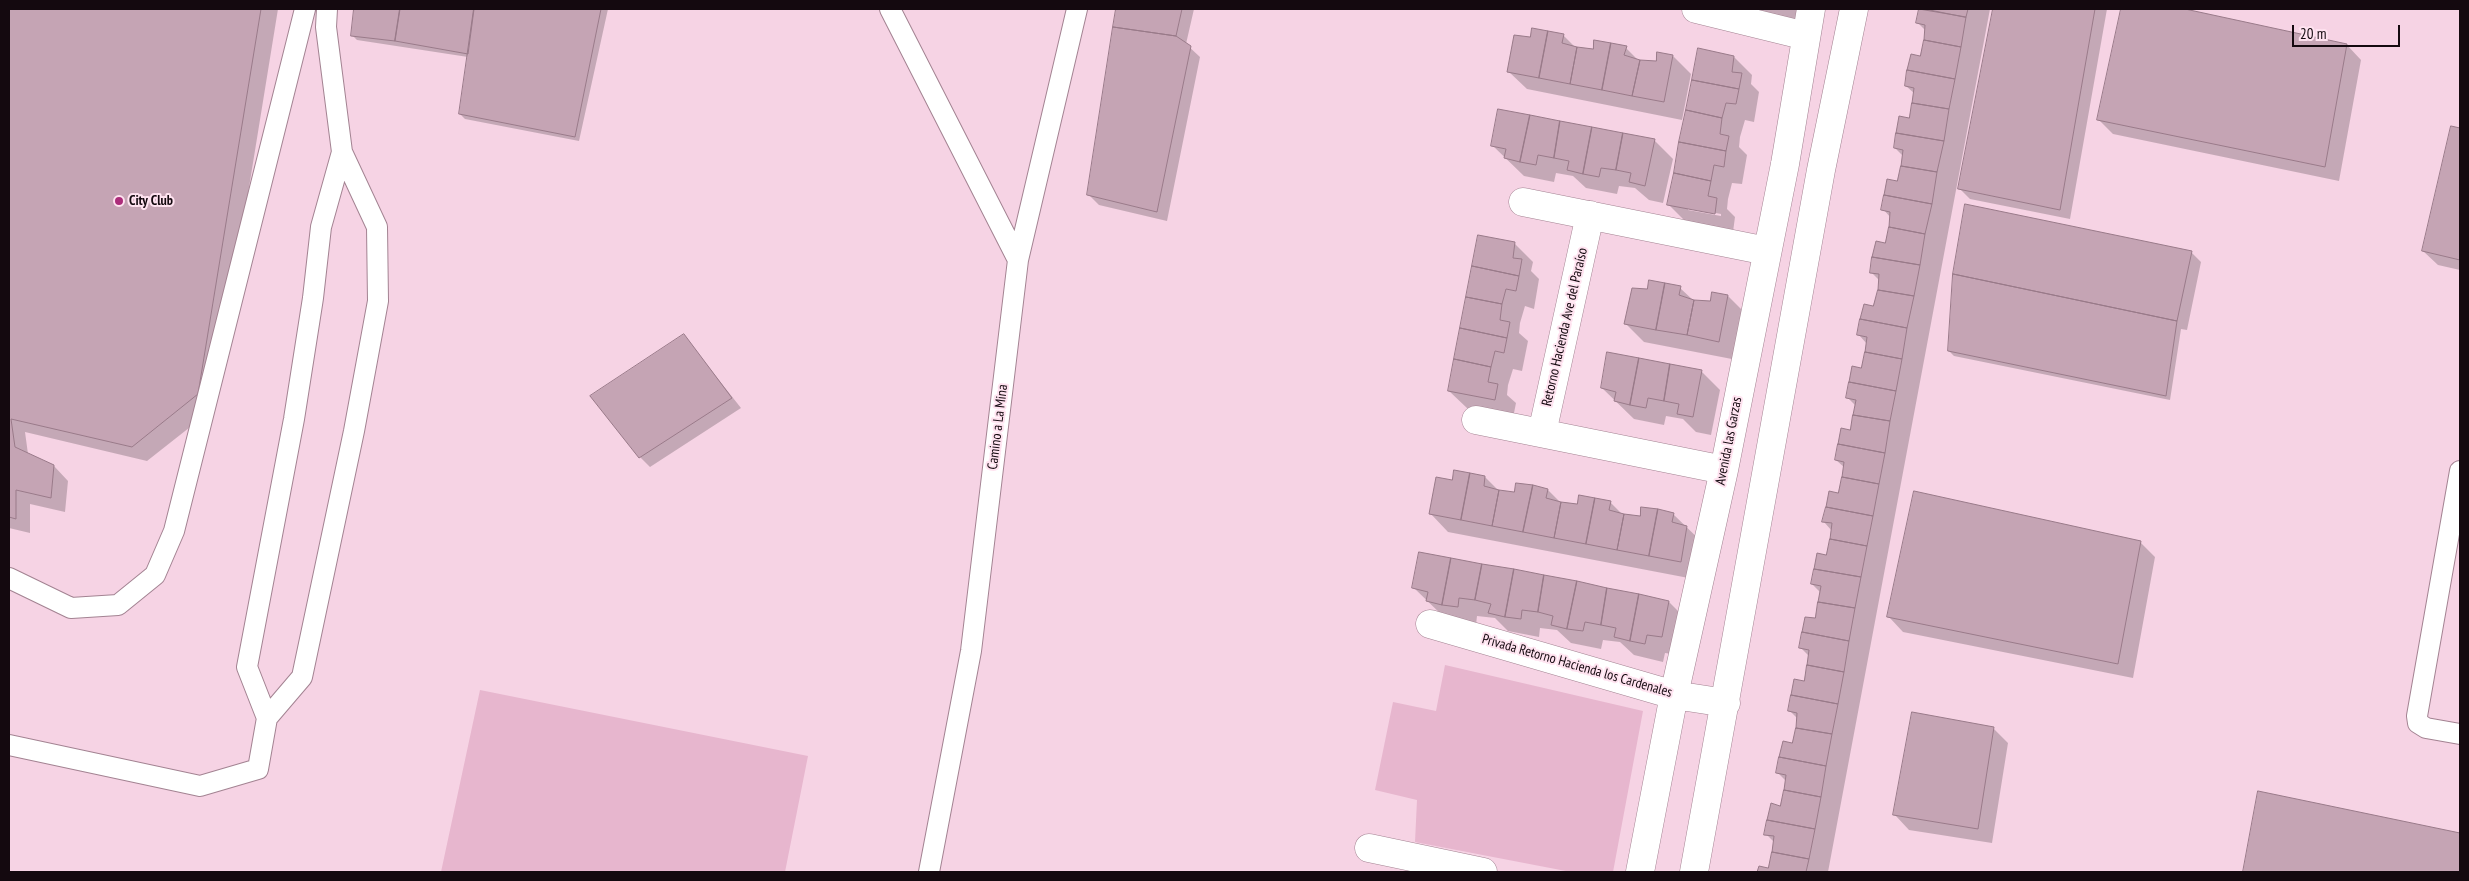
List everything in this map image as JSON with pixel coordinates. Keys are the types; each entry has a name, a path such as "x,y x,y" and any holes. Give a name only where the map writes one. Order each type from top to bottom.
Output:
{"street":[{"path":"1696,9 1806,36"},
{"name":"Avenida las Garzas","path":"1640,872 1674,694 1724,470 1785,164 1811,9"},
{"path":"1694,872 1821,170 1854,9"},
{"path":"1785,164 1821,170"},
{"path":"1524,202 1767,251"},
{"name":"Retorno Hacienda Ave del Paraíso","path":"1542,433 1590,215"},
{"path":"1476,420 1724,470"},
{"name":"Privada Retorno Hacienda los Cardenales","path":"1430,624 1674,694 1726,703"},
{"path":"1369,848 1483,872"}],"lane":[{"path":"9,578 71,608 118,605 155,576 174,531 305,9"},
{"path":"9,745 200,786 258,769 267,718 302,677 378,301 377,227 342,152 326,27 326,9"},
{"path":"890,9 1018,260"},
{"name":"Camino a La Mina","path":"929,872 971,651 1018,260 1077,9"},
{"path":"267,718 247,667 294,419 313,298 321,227 342,152"},
{"path":"2460,471 2455,529 2416,716 2418,723 2426,728 2460,734"}],"shaded area":[{"path":"1445,665 1643,711 1613,872 1571,872 1415,842 1417,800 1375,790 1393,702 1436,711"},
{"path":"480,690 808,756 785,872 441,872"}],"building":[{"name":"City Club","path":"9,9 261,9 198,394 132,447 11,419 15,447 54,465 51,498 16,490 16,519 9,517"},
{"path":"354,9 400,9 395,41 351,36"},
{"path":"400,9 474,9 468,54 395,41"},
{"path":"474,9 601,9 575,137 459,114"},
{"path":"1116,9 1182,9 1176,36 1113,27"},
{"path":"1919,9 1966,17 1961,47 1924,40 1925,25 1916,23"},
{"path":"1925,9 1968,9 1966,17"},
{"path":"1993,9 2095,9 2060,210 1958,189"},
{"path":"2121,9 2185,9 2347,44 2325,167 2097,120"},
{"path":"1113,27 1176,36 1191,46 1157,212 1087,195"},
{"path":"1532,28 1548,31 1539,78 1507,72 1514,35 1530,37"},
{"path":"1548,31 1564,34 1562,43 1577,47 1570,84 1539,78"},
{"path":"1594,40 1611,43 1602,90 1570,84 1577,47 1593,49"},
{"path":"1924,40 1961,47 1955,79 1907,70 1911,54 1920,56"},
{"path":"1611,43 1627,46 1624,55 1640,60 1632,96 1602,90"},
{"path":"1698,48 1734,56 1732,72 1742,73 1739,89 1692,80"},
{"path":"1657,52 1673,55 1664,102 1632,96 1640,60 1656,61"},
{"path":"1907,70 1955,79 1949,109 1912,103 1914,88 1905,86"},
{"path":"1692,80 1739,89 1736,104 1726,103 1722,118 1686,110"},
{"path":"1912,103 1949,109 1944,141 1896,133 1899,116 1909,118"},
{"path":"1498,109 1530,115 1520,162 1504,158 1506,149 1491,146"},
{"path":"1686,110 1722,118 1720,134 1729,136 1726,151 1679,142"},
{"path":"1530,115 1560,121 1554,158 1538,155 1536,165 1520,162"},
{"path":"1560,121 1592,127 1583,174 1567,170 1569,161 1554,158"},
{"path":"2451,126 2460,128 2460,260 2422,251"},
{"path":"1592,127 1623,133 1616,170 1601,168 1599,177 1583,174"},
{"path":"1623,133 1655,139 1645,186 1629,182 1631,173 1616,170"},
{"path":"1896,133 1944,141 1937,172 1901,166 1903,150 1894,148"},
{"path":"1679,142 1726,151 1724,167 1714,165 1711,181 1674,173"},
{"path":"1901,166 1937,172 1932,204 1884,195 1887,179 1897,181"},
{"path":"1674,173 1711,181 1708,196 1717,198 1715,214 1667,205"},
{"path":"1884,195 1932,204 1925,234 1889,227 1890,212 1881,210"},
{"path":"1965,204 2192,251 2177,321 1953,274"},
{"path":"1889,227 1925,234 1920,265 1872,257 1876,241 1885,243"},
{"path":"1478,235 1515,242 1513,258 1522,259 1519,276 1472,266"},
{"path":"1872,257 1920,265 1914,296 1878,290 1879,274 1870,273"},
{"path":"1472,266 1519,276 1516,291 1506,289 1502,304 1466,297"},
{"path":"1953,274 2177,321 2166,396 1948,351"},
{"path":"1649,280 1665,283 1656,330 1624,324 1632,288 1647,289"},
{"path":"1665,283 1681,286 1679,295 1694,300 1687,335 1656,330"},
{"path":"1878,290 1914,296 1907,328 1860,319 1864,304 1873,306"},
{"path":"1712,292 1728,295 1719,342 1687,335 1694,300 1710,301"},
{"path":"1466,297 1502,304 1500,320 1510,322 1507,338 1460,328"},
{"path":"1860,319 1907,328 1902,359 1865,352 1867,337 1857,335"},
{"path":"1460,328 1507,338 1504,353 1495,351 1491,367 1454,359"},
{"path":"684,334 732,398 639,458 590,396"},
{"path":"1607,352 1639,358 1630,405 1614,401 1616,392 1601,388"},
{"path":"1865,352 1902,359 1896,391 1849,382 1852,366 1861,368"},
{"path":"1639,358 1670,364 1664,401 1648,398 1646,408 1630,405"},
{"path":"1454,359 1491,367 1488,382 1498,384 1495,400 1448,391"},
{"path":"1670,364 1702,370 1693,417 1677,414 1679,404 1664,401"},
{"path":"1849,382 1896,391 1890,421 1853,415 1856,400 1846,398"},
{"path":"1853,415 1890,421 1885,453 1838,444 1841,428 1850,430"},
{"path":"1838,444 1885,453 1879,484 1842,477 1844,462 1835,460"},
{"path":"1454,470 1470,473 1461,520 1429,514 1436,477 1452,480"},
{"path":"1470,473 1485,476 1484,486 1499,490 1492,526 1461,520"},
{"path":"1842,477 1879,484 1873,516 1826,507 1829,491 1838,493"},
{"path":"1516,483 1533,485 1523,532 1492,526 1499,490 1514,492"},
{"path":"1533,485 1548,489 1546,498 1561,502 1554,538 1523,532"},
{"path":"1914,491 2141,541 2118,664 1887,617"},
{"path":"1579,495 1595,498 1586,544 1554,538 1561,502 1577,504"},
{"path":"1595,498 1611,501 1609,510 1624,514 1617,550 1586,544"},
{"path":"1641,507 1658,509 1649,556 1617,550 1624,514 1640,516"},
{"path":"1826,507 1873,516 1867,546 1830,539 1832,523 1822,522"},
{"path":"1658,509 1674,513 1672,522 1687,526 1681,562 1649,556"},
{"path":"1830,539 1867,546 1861,577 1814,569 1817,553 1826,555"},
{"path":"1419,552 1451,558 1442,605 1426,601 1428,592 1412,588"},
{"path":"1451,558 1482,564 1475,600 1459,598 1458,607 1442,605"},
{"path":"1482,564 1514,569 1505,617 1488,613 1491,604 1475,600"},
{"path":"1514,569 1544,575 1538,612 1522,610 1521,619 1505,617"},
{"path":"1814,569 1861,577 1855,608 1818,602 1821,586 1811,584"},
{"path":"1544,575 1577,581 1567,629 1551,625 1553,616 1538,612"},
{"path":"1577,581 1607,588 1601,625 1585,622 1583,631 1567,629"},
{"path":"1607,588 1639,594 1630,641 1614,637 1616,628 1601,625"},
{"path":"1639,594 1669,601 1662,637 1647,635 1645,644 1630,641"},
{"path":"1818,602 1855,608 1849,641 1802,632 1805,617 1815,618"},
{"path":"1802,632 1849,641 1844,672 1807,665 1809,650 1799,648"},
{"path":"1807,665 1844,672 1838,704 1791,695 1794,679 1804,681"},
{"path":"1791,695 1838,704 1832,734 1796,728 1797,713 1788,711"},
{"path":"1912,712 1994,727 1978,829 1893,815"},
{"path":"1796,728 1832,734 1826,766 1779,757 1783,741 1792,743"},
{"path":"1779,757 1826,766 1821,797 1784,790 1786,775 1776,773"},
{"path":"1784,790 1821,797 1815,829 1767,820 1771,803 1780,806"},
{"path":"2258,791 2460,833 2460,872 2243,872"},
{"path":"1767,820 1815,829 1809,859 1772,852 1774,836 1764,835"},
{"path":"1772,852 1809,859 1806,872 1757,872 1759,866 1768,868"}],"place":[{"name":"City Club","path":"119,201"}]}
